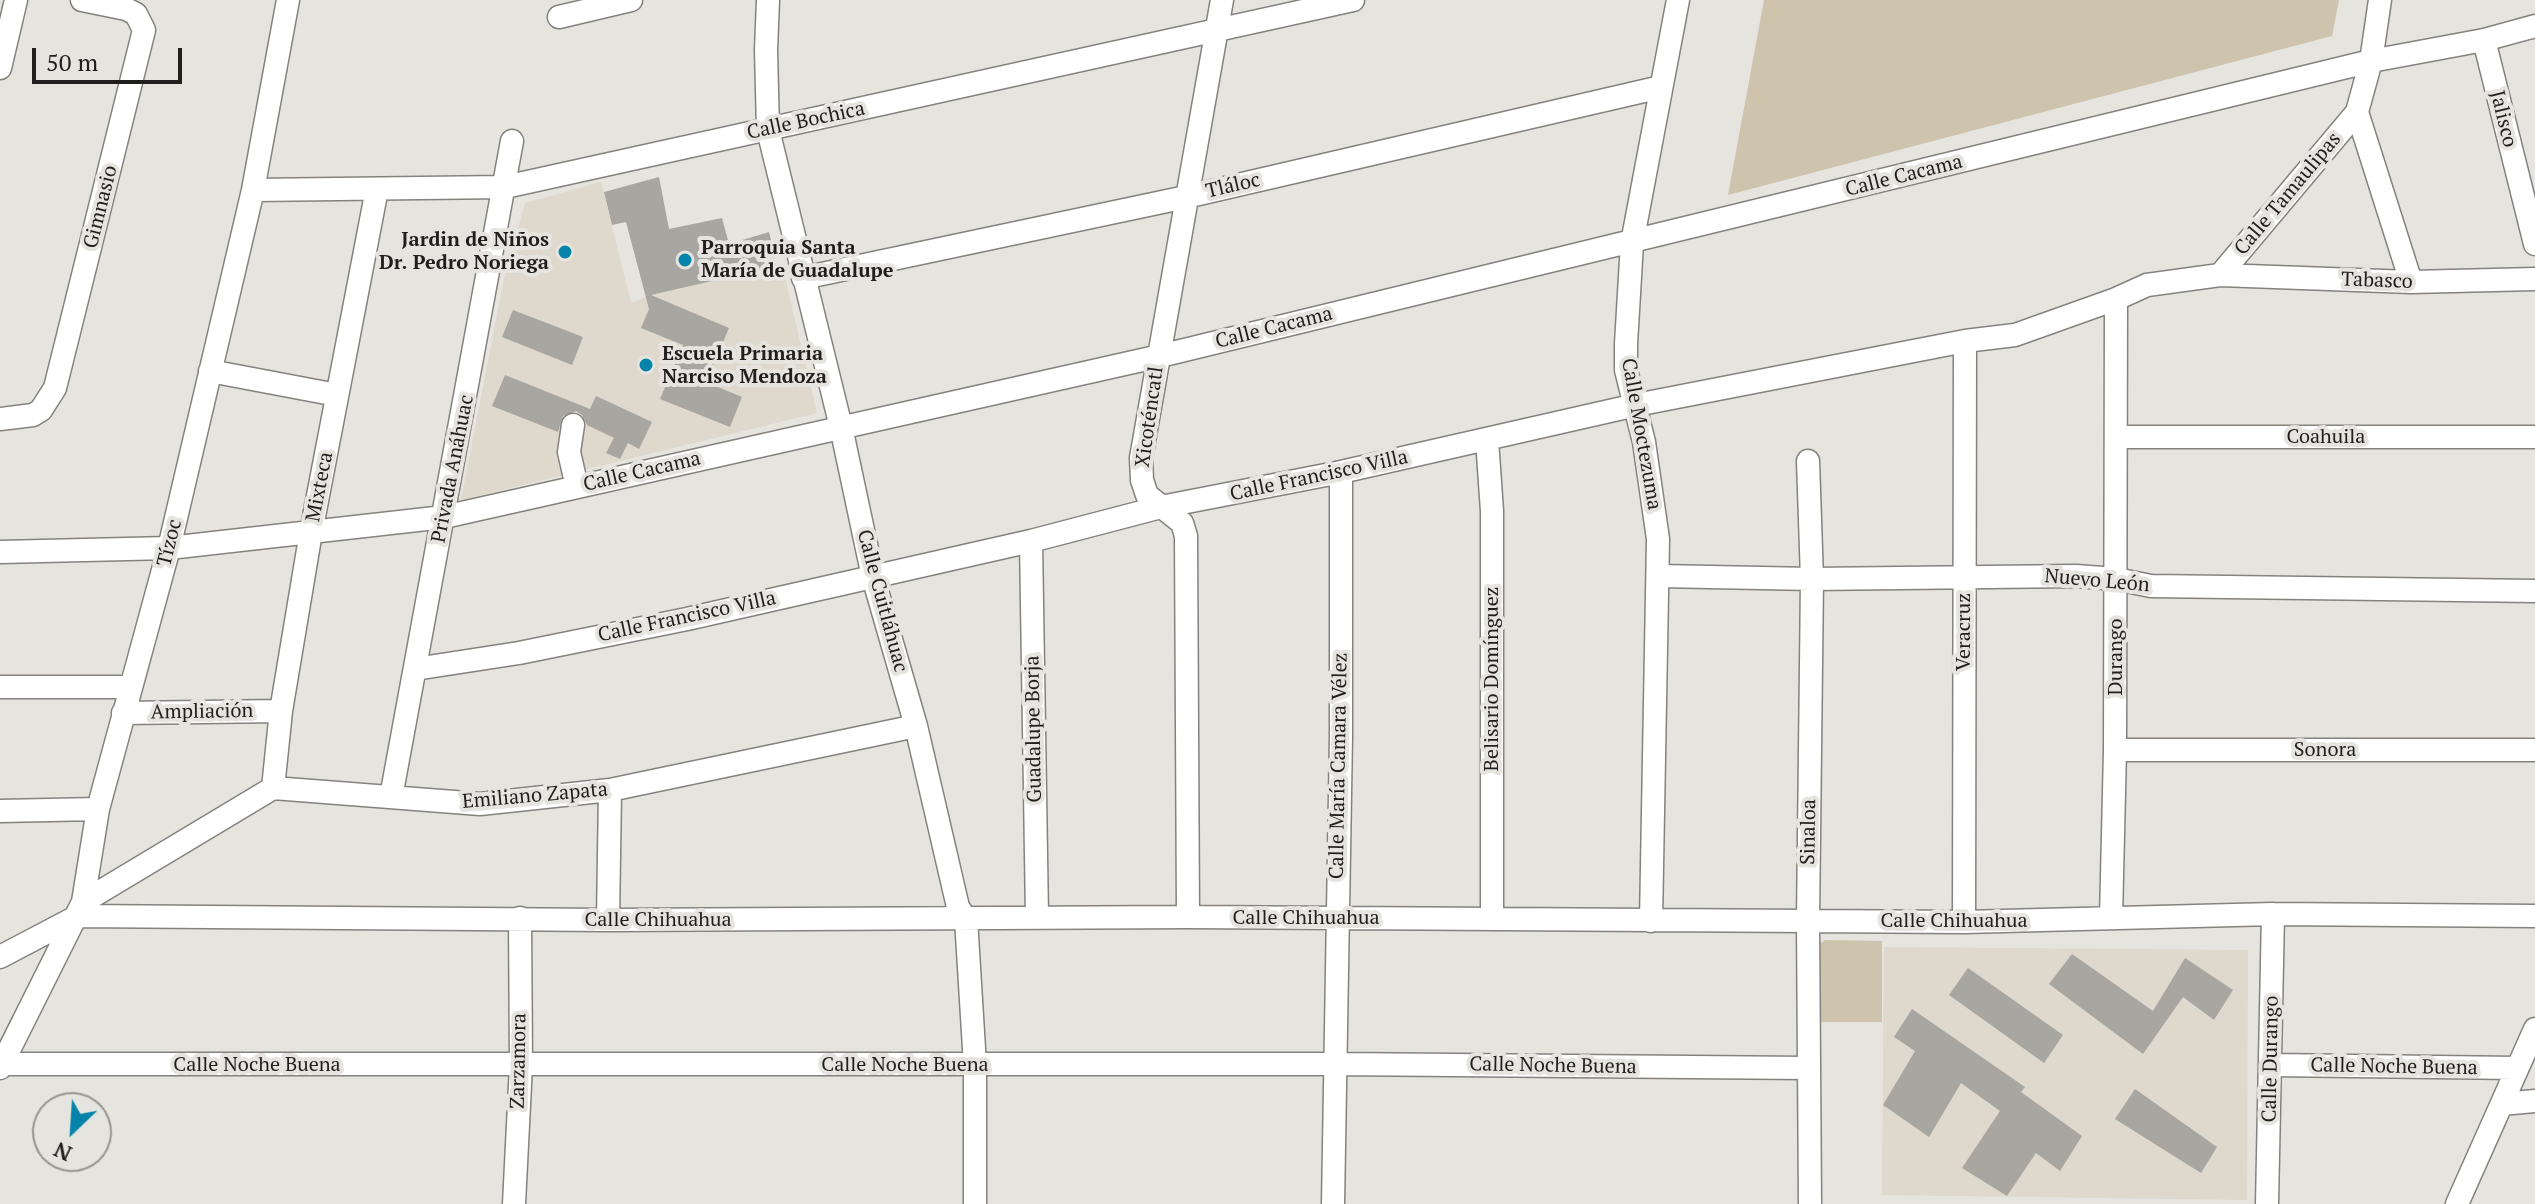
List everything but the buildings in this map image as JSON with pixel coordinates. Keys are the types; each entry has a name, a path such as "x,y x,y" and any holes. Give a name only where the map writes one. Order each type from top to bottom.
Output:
{"street":[{"path":"0,68 16,0"},
{"name":"Gimnasio","path":"0,419 33,415 41,410 55,388 144,30 136,14 126,9 82,0"},
{"name":"Tízoc","path":"1,1066 80,909 98,809 169,548 253,190 288,0"},
{"path":"559,17 631,0"},
{"name":"Calle Cuitláhuac","path":"768,0 768,130 841,427 873,577 916,726 958,907 966,919 975,1065 975,1204"},
{"name":"Xicoténcatl","path":"1188,917 1186,536 1182,523 1147,495 1142,480 1141,458 1222,0"},
{"name":"Calle Bochica","path":"253,190 505,187 1353,0"},
{"name":"Calle Moctezuma","path":"1651,921 1658,539 1651,481 1626,370 1632,243 1678,0"},
{"path":"2380,0 2371,61 2357,112 2411,282"},
{"name":"Calle Cacama","path":"0,552 169,548 444,517 1160,356 2371,61 2484,40 2535,26"},
{"name":"Jalisco","path":"2484,40 2535,244"},
{"name":"Tláloc","path":"803,278 1186,197 1661,87"},
{"name":"Calle Tamaulipas","path":"2220,275 2357,112"},
{"name":"Privada Anáhuac","path":"391,797 512,141"},
{"name":"Mixteca","path":"273,788 281,711 311,532 377,189"},
{"name":"Tabasco","path":"2220,275 2411,282 2535,279"},
{"name":"Calle Francisco Villa","path":"415,669 565,643 873,577 1161,507 1341,472 1636,405 1965,341 2015,335 2147,285 2220,275"},
{"name":"Durango","path":"2111,918 2115,750 2116,299"},
{"name":"Veracruz","path":"1964,922 1965,341"},
{"path":"210,371 337,395"},
{"path":"573,425 569,452 577,487"},
{"name":"Coahuila","path":"2117,437 2535,437"},
{"name":"Belisario Domínguez","path":"1487,440 1492,511 1492,918"},
{"name":"Sinaloa","path":"1808,461 1812,579 1808,921 1810,1204"},
{"name":"Calle María Camara Vélez","path":"1333,1204 1341,736 1341,472"},
{"name":"Guadalupe Borja","path":"1031,541 1037,917"},
{"name":"Nuevo León","path":"1659,576 1812,579 2076,576 2151,586 2535,591"},
{"path":"0,687 131,687"},
{"name":"Ampliación","path":"123,713 281,711"},
{"name":"Emiliano Zapata","path":"273,788 480,804 610,790 916,726"},
{"name":"Sonora","path":"2115,750 2535,750"},
{"path":"0,957 273,788"},
{"path":"608,920 610,790"},
{"path":"0,811 98,809"},
{"name":"Calle Chihuahua","path":"80,909 608,920 1188,917 1964,922 2273,914 2535,916"},
{"name":"Calle Durango","path":"2267,1204 2273,914"},
{"name":"Zarzamora","path":"514,1204 521,1065 520,918"},
{"path":"2457,1204 2535,1029"},
{"name":"Calle Noche Buena","path":"1,1066 1336,1064 1808,1068"},
{"name":"Calle Noche Buena","path":"2272,1065 2517,1068"},
{"path":"2502,1104 2535,1101"}],"shaded area":[{"path":"1764,0 2339,0 2332,36 1728,195"},
{"name":"Escuela Primaria Narciso Mendoza","path":"601,182 631,303 657,292 782,265 817,413 461,500 504,279 525,203"},
{"path":"1825,940 1882,941 1882,1022 1814,1022 1815,947"},
{"path":"1884,947 2248,950 2247,1200 1882,1195"}],"place":[{"name":"Jardin de Niños Dr. Pedro Noriega","path":"565,252"},
{"name":"Parroquia Santa María de Guadalupe","path":"685,260"},
{"name":"Escuela Primaria Narciso Mendoza","path":"646,365"}]}
